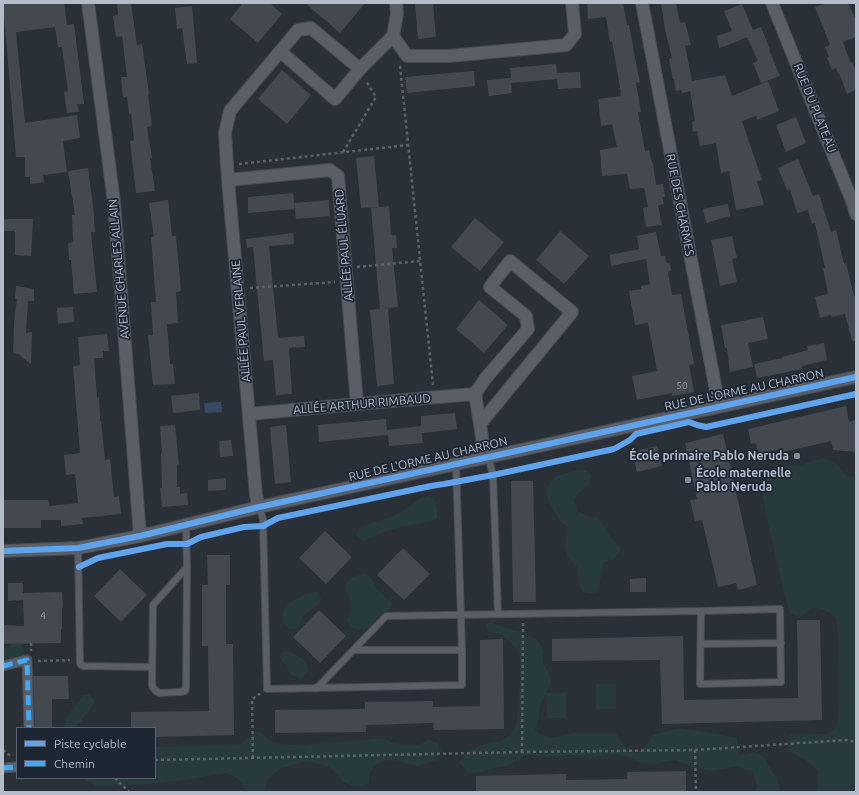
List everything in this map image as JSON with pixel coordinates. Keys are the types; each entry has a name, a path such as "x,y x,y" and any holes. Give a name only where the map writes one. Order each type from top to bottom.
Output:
{"street":[{"name":"AVENUE CHARLES ALLAIN","path":"88,3 114,202 140,536"},
{"path":"281,52 335,99 360,69 393,36 397,14 396,3"},
{"path":"393,36 407,56 449,56 566,45 575,34 572,3"},
{"name":"RUE DES CHARMES","path":"642,3 719,406"},
{"name":"RUE DU PLATEAU","path":"772,3 856,214"},
{"name":"ALLÉE PAUL VERLAINE","path":"259,507 256,495 228,180 225,134 230,111 298,30 311,28 360,69"},
{"name":"ALLÉE PAUL ÉLUARD","path":"228,180 330,170 338,176 357,404"},
{"path":"480,424 572,312 510,261 490,287 526,316 528,328 485,379 475,394 480,424 484,445 488,456"},
{"name":"RUE DE L'ORME AU CHARRON","path":"3,551 78,548 140,536 259,507 488,456 856,377"},
{"name":"ALLÉE ARTHUR RIMBAUD","path":"249,414 475,394"},
{"path":"3,666 27,660 29,727"},
{"path":"3,768 16,768"}],"lane":[{"path":"488,456 493,475 498,614"},
{"path":"259,507 263,519 267,689 462,685 456,464"},
{"path":"186,525 187,567 186,687 185,691 159,693 152,686 153,605 187,567"},
{"path":"78,548 81,665 152,667"},
{"path":"317,688 386,616 461,616 523,613 780,609 781,682 700,684 701,611"},
{"path":"701,644 781,643"},
{"path":"354,650 462,650"}],"path":[{"path":"407,56 400,66 434,398"},
{"path":"343,152 376,97 360,69"},
{"path":"227,165 408,145"},
{"path":"346,268 420,261"},
{"path":"238,288 347,281"},
{"path":"522,752 523,613"},
{"path":"31,643 31,649"},
{"path":"27,663 31,661 70,660 70,653"},
{"path":"253,758 252,699 267,689"},
{"path":"156,760 522,752 695,750 846,740 856,742"},
{"path":"695,750 696,792"},
{"path":"116,779 129,792"}],"green space":[{"path":"823,458 835,462 847,476 856,477 856,792 817,792 818,770 807,761 789,751 786,741 791,733 827,734 832,732 837,726 839,698 838,634 836,619 830,613 815,607 799,618 789,612 767,520 761,484 766,471 777,466 800,465"},
{"path":"578,470 586,470 591,475 589,484 578,494 574,501 578,511 588,516 598,518 611,538 620,547 619,554 612,560 605,562 598,592 594,594 583,592 579,586 577,567 567,557 565,545 567,527 560,521 548,500 547,488 556,476"},
{"path":"430,495 435,501 437,510 437,518 432,521 386,531 363,541 356,536 359,528 395,515 423,497"},
{"path":"365,573 372,580 377,589 392,603 390,609 381,614 369,627 361,630 351,628 347,621 351,611 351,601 345,590 346,583 350,578"},
{"path":"312,592 317,592 321,598 320,604 302,617 300,624 296,629 288,629 284,624 283,614 285,605"},
{"path":"490,622 518,631 536,639 544,650 543,663 549,673 551,683 539,707 539,717 535,730 540,735 554,737 573,733 616,733 625,747 637,753 646,745 653,735 680,728 737,738 739,755 745,755 753,752 763,756 777,779 780,788 778,792 755,792 757,785 752,771 736,767 711,771 695,768 675,760 655,764 641,763 629,757 615,754 594,757 567,755 547,757 528,754 509,765 469,774 459,763 466,752 479,746 501,741 508,736 516,725 521,665 518,650 501,634 488,632 485,625"},
{"path":"15,641 20,642 24,650 25,657 3,666 3,649"},
{"path":"290,651 306,661 308,671 302,679 291,675 279,656 282,652"},
{"path":"596,684 616,684 616,709 596,709"},
{"path":"546,693 566,693 566,718 547,718"},
{"path":"90,694 95,702 77,727 64,727 65,721 83,695"},
{"path":"255,731 262,733 267,739 278,744 298,745 384,738 393,743 402,745 420,745 429,739 438,743 441,751 437,760 418,766 387,760 376,764 370,774 369,783 361,787 352,786 342,781 329,767 316,763 302,762 279,769 267,781 265,792 245,792 243,784 237,778 226,773 143,785 97,786 86,781 85,779 156,779 156,747 241,744"}],"water":[{"path":"221,402 222,412 205,413 204,403"}],"building":[{"path":"3,3 64,3 67,25 74,24 84,104 77,104 79,112 67,113 64,92 68,91 62,47 58,47 55,27 16,32 25,123 77,115 80,138 63,141 67,172 43,175 44,182 30,184 30,177 25,177 25,157 16,157"},
{"path":"117,3 131,3 137,45 142,44 152,126 147,127 155,191 136,193 130,141 134,140 131,114 129,114 127,97 123,97 121,77 127,77 122,36 116,37 113,16 118,15"},
{"path":"243,3 270,3 282,14 258,43 230,19"},
{"path":"305,3 365,3 340,33"},
{"path":"415,3 433,3 436,37 418,39"},
{"path":"587,3 623,3 627,25 629,25 640,82 636,83 641,112 638,112 645,151 649,150 653,163 656,185 663,184 665,197 662,197 664,204 658,205 662,225 646,227 643,208 648,207 644,188 630,189 627,174 602,176 600,150 617,147 612,124 601,126 598,99 621,96 621,93 612,41 610,42 606,17 588,19"},
{"path":"661,3 676,3 680,23 685,22 691,45 685,46 692,81 725,75 732,96 768,81 779,111 757,120 756,116 742,121 762,180 757,181 764,205 736,210 729,171 721,173 716,143 700,146 697,131 693,132 692,122 695,121 690,91 682,93 681,90 676,91 669,59 672,58"},
{"path":"827,3 848,3 856,20 856,37 843,42 850,62 852,62 856,71 856,90 847,94 839,73 838,74 836,68 832,70 827,58 829,57 825,47 830,45 815,7"},
{"path":"742,4 753,30 761,27 780,76 761,83 753,63 758,61 747,37 719,48 717,36 732,31 724,11"},
{"path":"192,6 197,63 187,64 182,28 177,29 175,8"},
{"path":"556,64 557,73 580,72 581,88 558,89 557,79 511,83 512,93 489,96 487,80 511,78 510,68"},
{"path":"282,70 311,95 287,124 258,99"},
{"path":"474,71 475,86 407,93 405,77"},
{"path":"796,117 806,143 786,152 776,125"},
{"path":"374,156 379,207 361,208 356,158"},
{"path":"798,159 813,196 819,194 831,232 836,230 844,264 846,263 854,296 856,296 856,341 852,341 845,314 832,317 831,315 820,318 815,297 828,294 823,268 825,268 815,223 812,224 808,210 797,213 790,189 787,190 778,168"},
{"path":"88,168 95,232 91,232 97,292 74,294 68,243 73,242 72,215 75,215 68,171"},
{"path":"293,193 295,209 248,213 248,197"},
{"path":"168,200 172,236 176,236 181,291 176,292 178,323 167,324 170,364 173,364 175,384 153,385 148,335 153,335 151,302 156,302 151,237 154,237 149,203"},
{"path":"329,200 330,216 296,219 294,203"},
{"path":"728,204 730,216 706,223 703,209"},
{"path":"389,206 391,235 396,235 397,248 392,248 398,307 388,308 394,384 377,386 370,310 380,309 371,208"},
{"path":"475,218 504,242 480,271 451,247"},
{"path":"3,219 33,219 31,256 15,255 15,231 3,231"},
{"path":"560,231 589,256 564,284 536,260"},
{"path":"656,232 661,256 665,256 666,262 670,264 671,270 668,273 672,295 681,294 694,364 689,365 694,392 672,396 672,393 637,400 632,376 657,371 648,323 635,325 629,291 641,289 641,286 650,284 646,259 611,266 610,255 639,249 637,236"},
{"path":"293,233 294,244 269,246 278,338 304,336 305,347 289,348 292,394 276,395 273,360 264,361 253,247 247,248 246,239"},
{"path":"732,236 737,258 732,259 737,282 720,286 711,240"},
{"path":"16,286 34,289 34,301 28,301 26,333 32,332 31,364 18,354 13,353 14,323 17,299 15,299"},
{"path":"479,300 508,325 484,353 456,329"},
{"path":"73,307 74,322 58,324 57,308"},
{"path":"763,317 768,339 748,343 753,367 730,372 727,348 725,348 721,325"},
{"path":"107,334 109,351 103,351 103,358 94,358 97,398 99,397 100,421 105,460 110,459 114,497 119,496 121,514 82,518 83,524 61,526 61,520 41,520 41,528 3,528 3,500 48,500 49,506 78,503 75,474 66,475 64,455 80,453 73,366 80,365 78,337"},
{"path":"824,343 827,360 802,366 802,369 757,378 754,364 782,358 808,350 807,346"},
{"path":"199,393 200,410 173,413 171,396"},
{"path":"846,406 849,422 856,420 856,452 833,450 831,441 779,453 779,450 759,455 756,443 751,444 748,429"},
{"path":"455,413 457,429 422,433 423,443 389,446 388,435 319,442 318,425 386,419 387,430 421,426 421,416"},
{"path":"175,425 179,464 177,465 177,487 180,487 180,494 187,493 188,505 162,507 160,488 162,488 162,453 160,426"},
{"path":"286,425 291,482 275,484 270,427"},
{"path":"723,434 757,585 738,590 736,583 718,587 702,520 695,521 690,500 697,499 685,443"},
{"path":"231,440 233,456 220,457 219,441"},
{"path":"657,446 662,466 637,472 632,452"},
{"path":"226,478 226,490 208,491 208,480"},
{"path":"511,481 533,481 536,602 513,602"},
{"path":"325,531 352,557 326,584 299,558"},
{"path":"403,548 430,574 404,600 377,575"},
{"path":"207,555 230,555 230,585 226,585 226,644 233,644 234,735 156,737 156,727 131,727 131,712 209,711 208,646 202,646 202,585 208,585"},
{"path":"120,569 147,595 121,622 94,596"},
{"path":"646,578 646,592 630,592 630,579"},
{"path":"8,583 23,583 23,593 62,592 63,607 61,643 3,644 3,625 24,626 23,600 8,601"},
{"path":"319,610 346,636 320,663 293,637"},
{"path":"797,620 820,620 822,720 662,724 660,660 552,661 552,639 683,636 684,700 798,698"},
{"path":"503,639 504,729 434,730 433,723 366,725 366,732 275,733 275,710 365,709 365,702 433,701 433,707 480,706 480,640"},
{"path":"33,676 68,676 69,699 52,699 52,727 35,727"},
{"path":"686,771 686,792 476,792 476,776 566,774 566,780 627,779 627,772"}],"marked path":[{"path":"3,666 27,660 29,727"},
{"path":"3,768 16,767"}],"cycle path":[{"path":"3,551 78,548 140,536 259,507 856,377"},
{"path":"79,567 98,558 167,544 187,544 201,537 244,527 263,526 278,518 614,449 630,440 636,434 689,422 706,427 856,394"}],"place":[{"name":"École primaire Pablo Neruda","path":"797,456"},
{"name":"École maternelle Pablo Neruda","path":"688,480"}]}
